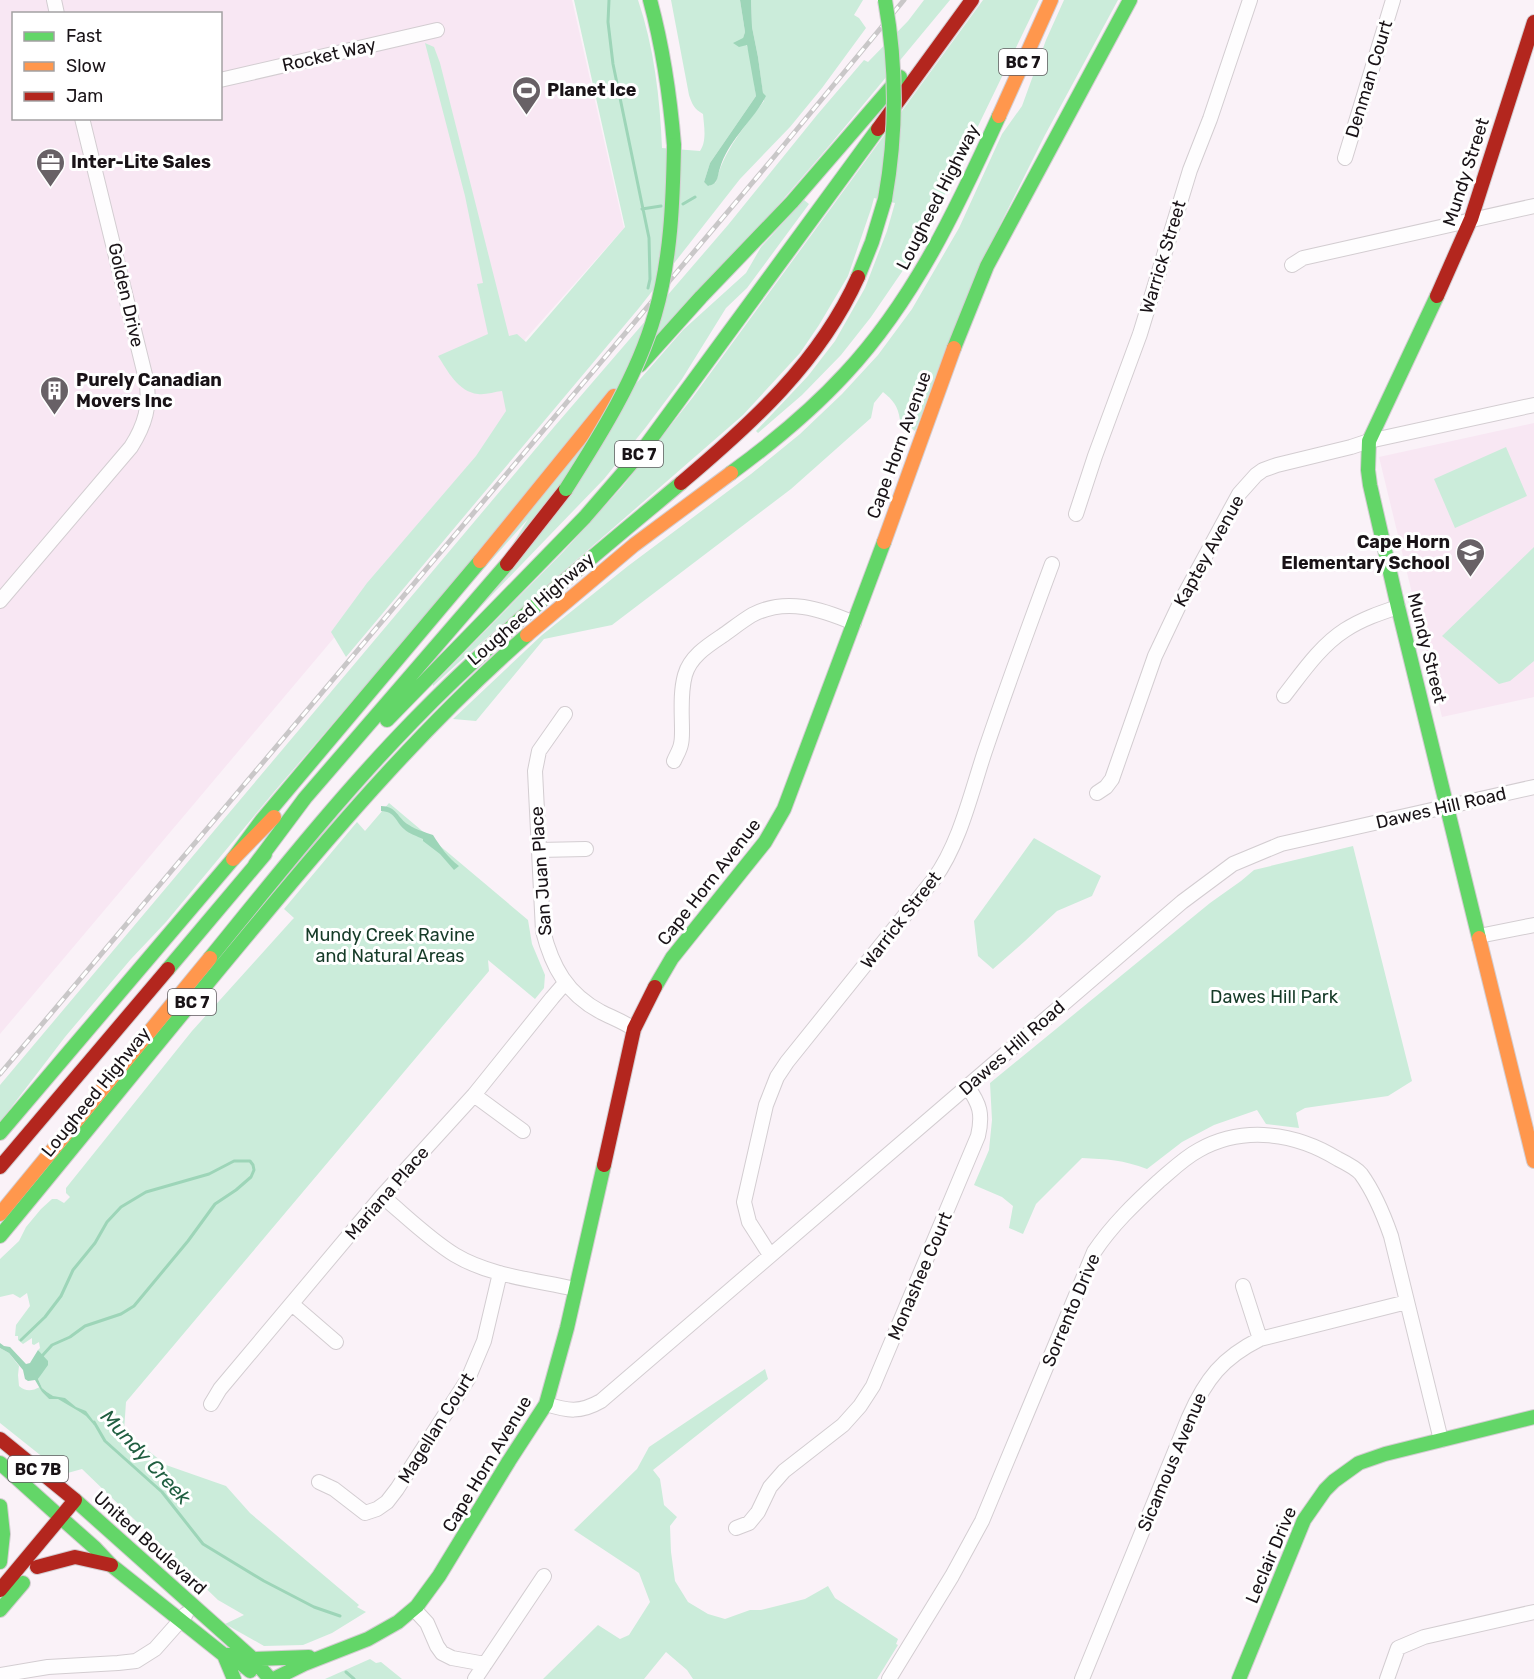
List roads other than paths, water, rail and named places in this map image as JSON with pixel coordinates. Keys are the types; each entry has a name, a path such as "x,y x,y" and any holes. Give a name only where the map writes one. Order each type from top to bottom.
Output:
{"main road":[{"path":"255,865 304,798 506,566 563,494 600,437 622,396 654,315 662,287 669,243 674,145 671,102 664,59 650,0"},
{"path":"0,1214 199,970 383,752 471,663 717,451 773,399 821,341 849,295 867,256 885,199 893,151 896,111 893,51 885,0"},
{"path":"0,1133 233,859 262,820 441,609 656,346 792,202 964,0"},
{"name":"Lougheed Highway","path":"0,1167 255,865 399,707 570,533 627,468 688,390 972,0"},
{"name":"Lougheed Highway","path":"0,1236 254,927 367,795 419,739 489,669 570,597 784,432 832,387 861,355 913,285 946,228 1051,0"},
{"name":"Cape Horn Avenue","path":"272,1679 379,1633 399,1622 414,1609 439,1577 546,1404 567,1328 634,1029 672,958 773,831 796,781 962,326 987,267 1130,0"},
{"name":"Mundy Street","path":"1534,22 1471,219 1370,441 1368,470 1398,607 1479,936 1528,1109 1534,1161"},
{"path":"233,859 278,813 563,494"},
{"name":"Leclair Drive","path":"1239,1679 1304,1520 1324,1490 1359,1463 1385,1454 1534,1417"},
{"name":"United Boulevard","path":"0,1439 80,1505 253,1659 272,1679"},
{"name":"BC 7B","path":"0,1463 60,1517 68,1530 95,1548 111,1565 180,1622 224,1655 231,1655 258,1679"},
{"path":"0,1590 60,1517 80,1505"},
{"path":"68,1530 80,1505"},
{"path":"0,1506 4,1531 0,1562"},
{"path":"0,1610 51,1550"},
{"path":"37,1567 75,1557 111,1565"},
{"path":"224,1655 234,1679"},
{"path":"253,1659 327,1656"}],"street":[{"name":"Warrick Street","path":"1076,514 1140,334 1190,170 1210,119 1250,0"},
{"name":"Denman Court","path":"1344,158 1393,0"},
{"name":"Rocket Way","path":"222,80 437,30"},
{"name":"Golden Drive","path":"0,601 131,447 140,432 147,410 146,379 82,120"},
{"path":"1292,266 1303,258 1534,206"},
{"name":"Kaptey Avenue","path":"1097,793 1112,779 1155,656 1182,599 1239,494 1256,475 1277,465 1370,441 1534,405"},
{"name":"Warrick Street","path":"770,1254 749,1222 744,1202 771,1090 787,1062 947,860 1052,564"},
{"path":"674,761 681,745 685,674 694,658 708,646 753,615 786,605 805,606 854,623"},
{"path":"1284,696 1318,654 1345,630 1363,620 1398,607"},
{"name":"San Juan Place","path":"565,714 539,752 535,771 543,931 549,955 556,970 566,983 599,1011 634,1029"},
{"name":"Dawes Hill Road","path":"546,1404 578,1410 601,1401 1182,902 1233,864 1281,844 1534,787"},
{"path":"539,850 586,849"},
{"path":"1479,936 1534,925"},
{"name":"Mariana Place","path":"211,1404 220,1389 382,1196 474,1095 566,983"},
{"name":"Monashee Court","path":"736,1528 749,1523 759,1512 770,1487 784,1471 843,1425 860,1407 869,1393 978,1136 979,1108 967,1086"},
{"path":"474,1095 523,1131"},
{"name":"Sorrento Drive","path":"889,1679 952,1576 982,1521 1094,1252 1120,1220 1148,1192 1190,1155 1211,1144 1256,1134 1286,1137 1327,1152 1360,1172 1391,1236 1441,1440"},
{"path":"382,1196 441,1245 474,1264 575,1289"},
{"name":"Magellan Court","path":"319,1482 334,1489 365,1513 387,1502 454,1403 474,1367 484,1341 500,1272"},
{"path":"1243,1286 1260,1339"},
{"name":"Sicamous Avenue","path":"1082,1679 1197,1400 1205,1385 1226,1360 1242,1348 1260,1339 1407,1302"},
{"path":"292,1304 336,1342"},
{"path":"475,1679 544,1576"},
{"path":"0,1675 64,1666 136,1661 155,1649 193,1606"},
{"path":"414,1609 427,1623 436,1646 443,1654 455,1659 485,1664"},
{"path":"1387,1679 1398,1648 1424,1638 1534,1612"}],"waterway":[{"path":"609,0 608,22 613,64 649,238 650,279 648,288"},
{"path":"683,204 695,197"},
{"path":"642,209 661,206"},
{"path":"21,1340 45,1317 61,1296 73,1270 95,1243 107,1222 121,1207 146,1192 209,1174 234,1161 250,1161 254,1170 251,1177 215,1204 188,1241 134,1306 121,1314 85,1326 70,1337 52,1345 42,1356"},
{"name":"Mundy Creek","path":"94,1422 105,1441 162,1492 203,1544 264,1581 314,1607 340,1616"},
{"name":"Mundy Creek","path":"346,1672 354,1679"}],"railway":[{"path":"0,1074 904,0"}],"place":[{"name":"Planet Ice","path":"526,116"},
{"name":"Inter-Lite Sales","path":"50,188"},
{"name":"Purely Canadian Movers Inc","path":"55,416"},
{"name":"Cape Horn Elementary School","path":"1471,578"}],"park label":[{"name":"Mundy Creek Ravine and Natural Areas","path":"390,945"},
{"name":"Dawes Hill Park","path":"1274,997"}]}
